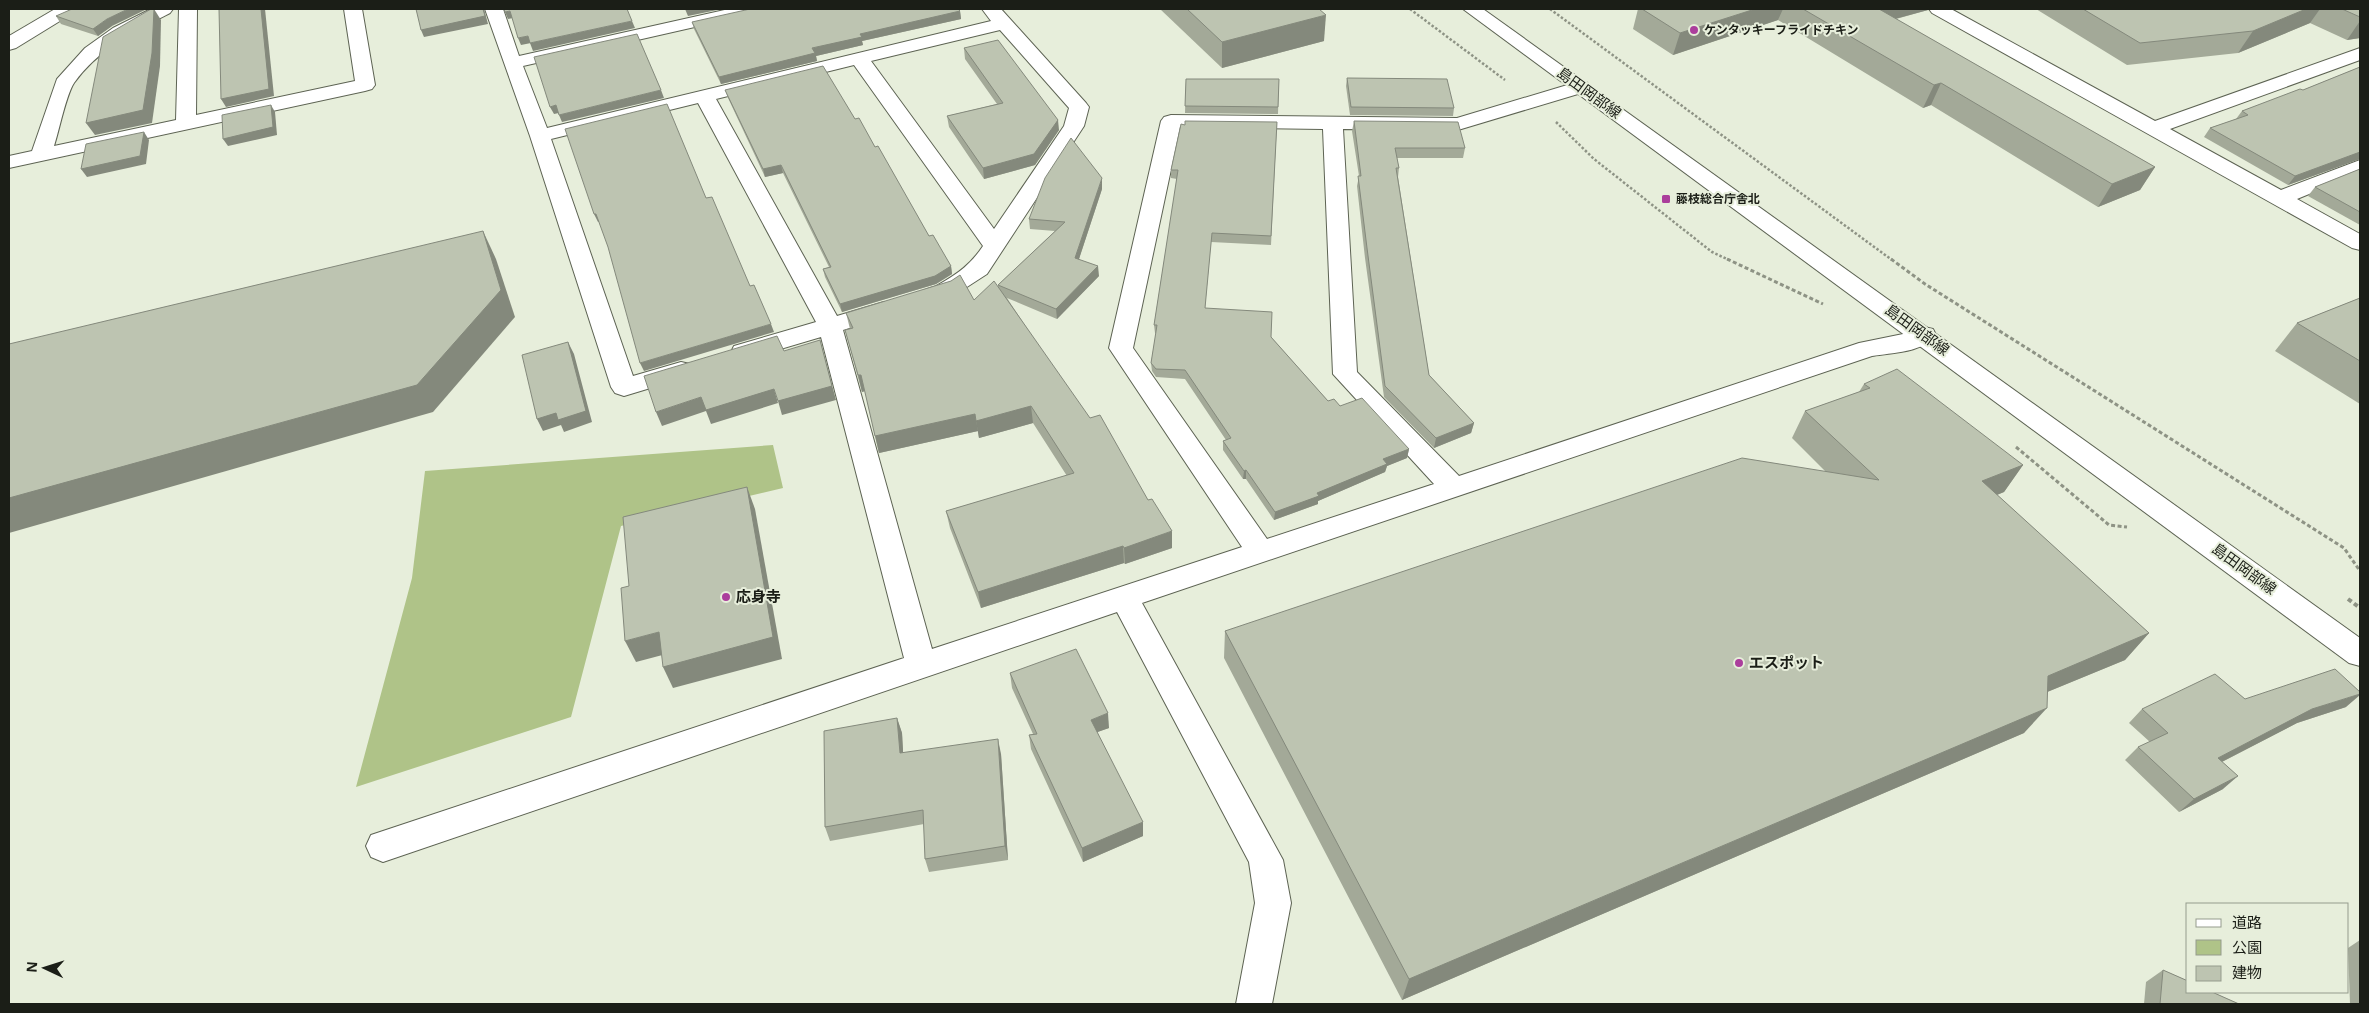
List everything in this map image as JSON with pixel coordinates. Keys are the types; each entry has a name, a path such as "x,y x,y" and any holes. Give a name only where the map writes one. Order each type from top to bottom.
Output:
{"street":[{"path":"9,44 67,9"},
{"path":"41,155 64,84 92,52 120,32 164,9"},
{"path":"186,124 188,9"},
{"path":"9,162 365,85 353,9"},
{"path":"494,9 540,136 624,387 945,291 979,269 1074,126 1079,107 998,16 859,58 540,136"},
{"path":"512,63 752,9"},
{"name":"島田岡部線","path":"1472,9 1924,335 2360,654"},
{"path":"1938,9 2360,243"},
{"path":"2155,128 2360,54"},
{"path":"859,58 994,245"},
{"path":"1261,552 1121,348 1171,121 1458,124 1581,87"},
{"path":"704,96 830,326 921,664"},
{"path":"1333,123 1345,374 1454,488"},
{"path":"2280,198 2360,166"},
{"path":"383,846 921,664 1868,349 1914,340 1924,335"},
{"path":"1124,598 1266,860 1273,903 1254,1004"}],"path":[{"path":"1410,9 1534,102 1594,159 1712,252 1830,307"},
{"path":"1550,9 1925,284 2344,548 2360,571"}],"green space":[{"path":"773,445 783,488 621,526 571,717 356,787 412,578 425,471"}],"building":[{"path":"72,9 128,9 107,19 93,29 56,16"},
{"path":"154,9 152,53 143,110 86,123 103,37"},
{"path":"219,9 261,9 269,89 221,99"},
{"path":"416,9 483,9 485,16 421,30"},
{"path":"504,9 627,9 632,21 530,43 528,36 518,38 510,11 505,12"},
{"path":"750,9 958,9 960,11 860,34 862,37 812,48 815,53 719,77 692,22"},
{"path":"1187,9 1319,9 1326,15 1222,42"},
{"path":"1642,9 1755,9 1680,33"},
{"path":"1803,9 1879,9 2155,167 2112,184 1941,83 1934,85"},
{"path":"2083,9 2306,9 2253,31 2140,43"},
{"path":"2342,9 2360,9 2360,17"},
{"path":"637,34 661,90 559,115 556,105 550,107 534,57"},
{"path":"998,40 1058,120 1034,154 983,168 947,116 1003,103 964,48"},
{"path":"823,66 855,119 859,118 875,147 878,146 929,236 933,235 951,266 935,276 840,304 823,269 831,267 781,165 763,169 725,90"},
{"path":"2360,67 2360,152 2295,176 2210,128 2248,115 2242,111 2300,89 2303,90"},
{"path":"1347,78 1447,79 1454,108 1351,107"},
{"path":"1186,79 1279,79 1278,107 1185,106"},
{"path":"667,104 706,198 712,197 750,286 754,285 771,324 640,363 608,247 596,214 594,214 565,129"},
{"path":"271,105 273,127 223,139 222,115"},
{"path":"1185,121 1277,122 1271,236 1212,233 1205,308 1272,312 1271,337 1328,401 1334,399 1340,406 1362,398 1409,449 1383,459 1387,464 1317,493 1319,496 1275,512 1223,441 1231,438 1185,370 1156,369 1151,363 1157,325 1154,325 1178,170 1171,170 1181,124 1185,125"},
{"path":"1354,121 1458,122 1465,148 1395,148 1399,168 1396,168 1429,375 1474,423 1436,438 1385,386 1358,176 1361,176"},
{"path":"144,132 140,156 81,169 86,144"},
{"path":"1071,138 1102,178 1075,258 1098,266 1056,309 998,285 1065,222 1029,219 1045,178"},
{"path":"2360,169 2360,212 2315,187"},
{"path":"483,231 501,290 417,385 9,498 9,344"},
{"path":"960,275 974,300 994,281 1090,418 1100,415 1148,500 1152,499 1172,531 1124,548 1123,546 978,592 946,511 1074,473 1031,406 976,421 975,414 875,436 861,375 858,375 845,330 853,328 846,313 951,281"},
{"path":"2360,298 2360,361 2297,323"},
{"path":"777,336 784,351 820,340 832,386 778,401 774,389 706,410 701,397 656,412 644,376"},
{"path":"568,342 586,411 558,420 556,413 537,419 522,355"},
{"path":"1897,369 2023,465 1982,481 2149,633 2048,676 2047,708 1409,979 1225,631 1742,458 1879,480 1805,411 1870,388 1864,384"},
{"name":"応身寺","path":"747,487 773,637 663,667 659,632 625,641 621,588 629,586 623,517"},
{"path":"1076,649 1108,713 1091,720 1143,822 1082,848 1029,735 1037,734 1010,673"},
{"path":"2335,669 2360,694 2312,709 2218,758 2238,776 2194,799 2138,747 2168,733 2142,709 2215,674 2245,699"},
{"path":"897,718 900,753 998,739 1005,846 925,859 923,810 825,827 824,731"},
{"path":"2163,970 2186,980 2186,993 2214,993 2239,1004 2160,1004"}],"place":[{"name":"ケンタッキーフライドチキン","path":"1694,30"},
{"name":"藤枝総合庁舎北","path":"1666,199"},
{"name":"応身寺","path":"726,597"},
{"name":"エスポット","path":"1739,663"}]}
